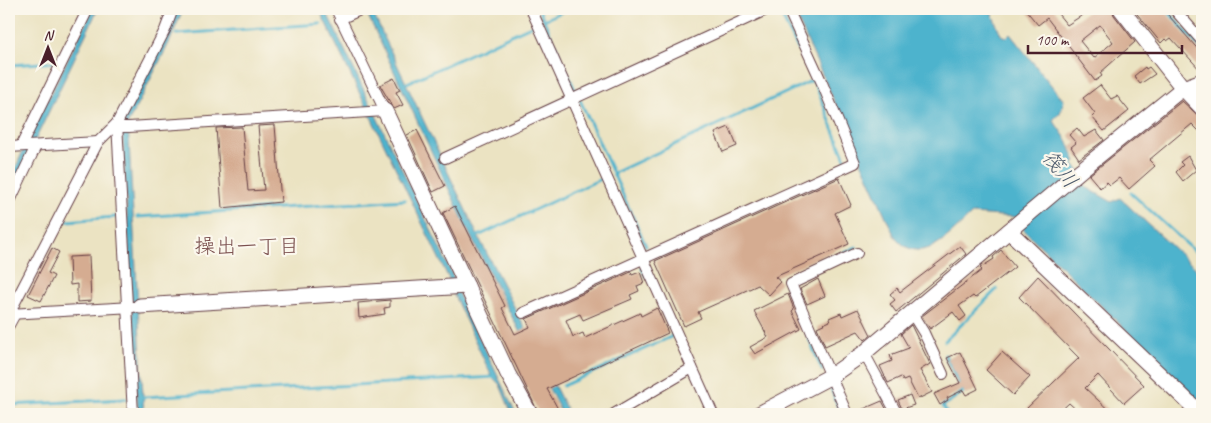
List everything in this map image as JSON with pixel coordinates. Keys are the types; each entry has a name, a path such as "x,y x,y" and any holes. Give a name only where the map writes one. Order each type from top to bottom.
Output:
{"street":[{"path":"9,203 28,146 88,9"},
{"path":"133,414 132,307 122,126 173,9"},
{"path":"362,9 338,14 458,286 530,414"},
{"path":"531,9 713,414"},
{"path":"445,158 768,9"},
{"path":"523,313 643,257 855,163 788,9"},
{"path":"1121,9 1183,88 1202,108"},
{"path":"1174,9 1202,41"},
{"path":"759,414 832,376 864,353 1081,170 1183,88 1202,80"},
{"path":"9,325 11,314 98,142 122,126 381,111"},
{"path":"9,147 98,142"},
{"path":"1011,230 1201,414"},
{"path":"847,414 791,284 857,253"},
{"path":"11,314 458,286"},
{"path":"911,312 924,333 943,374"},
{"path":"864,353 896,414"},
{"path":"614,414 692,368"}],"water":[{"path":"93,9 98,9 9,195 9,184 27,141"},
{"path":"178,9 183,9 170,41 128,123 144,414 138,414 122,124"},
{"path":"319,9 325,9 453,276 457,291 516,414 512,414 500,385 491,375 452,291 448,277"},
{"path":"365,9 371,9 478,236 569,414 562,414 472,239"},
{"name":"筏川","path":"793,9 990,9 1001,35 1007,37 1010,34 1064,101 1060,113 1053,120 1067,140 1076,162 1073,164 1085,179 1084,186 1112,202 1120,198 1202,274 1202,405 1021,227 1016,217 972,214 945,239 934,246 914,250 904,245 894,235"}],"building":[{"path":"1025,9 1054,9 1067,25 1092,9 1112,9 1114,15 1135,42 1100,73 1102,76 1095,81 1047,18 1038,25","holes":["1100,25 1113,42 1094,58 1080,41"]},
{"path":"1133,9 1163,9 1202,54 1202,72 1171,38 1167,41 1165,39 1161,43"},
{"path":"1145,67 1146,69 1149,67 1155,74 1140,84 1134,76"},
{"path":"394,78 400,90 396,92 403,105 394,109 380,85"},
{"path":"1100,85 1111,99 1117,96 1129,111 1104,131 1092,117 1095,114 1083,98"},
{"path":"1182,101 1202,119 1202,134 1192,124 1149,160 1155,166 1129,189 1119,178 1110,185 1107,182 1100,188 1089,175"},
{"path":"275,125 281,202 222,208 216,128 242,127 248,191 264,190 258,126"},
{"path":"729,127 737,146 723,152 715,133"},
{"path":"1077,128 1084,137 1096,130 1104,140 1079,159 1071,147 1076,143 1069,135"},
{"path":"417,130 445,186 433,192 407,135"},
{"path":"1188,156 1196,170 1183,181 1176,172 1183,165 1180,162"},
{"path":"839,178 851,205 835,213 849,244 775,277 781,282 769,295 758,285 698,312 701,318 684,326 655,261"},
{"path":"455,206 505,306 502,308 515,334 530,327 526,319 631,272 632,275 640,272 644,283 637,286 639,291 630,295 632,299 583,320 580,314 566,320 573,337 583,333 585,338 640,313 641,316 657,308 668,333 547,389 558,409 547,414 539,414 443,213"},
{"path":"960,246 966,254 896,312 890,304 895,300 890,294 897,288 900,292"},
{"path":"52,248 59,252 48,273 54,276 41,301 28,295"},
{"path":"1001,250 1015,267 975,298 973,296 959,306 966,316 960,321 953,312 930,329 922,316 982,270 980,268 994,259 993,257"},
{"path":"89,256 91,301 77,302 77,284 70,285 69,257"},
{"path":"1038,276 1144,385 1124,403 1098,375 1085,388 1113,414 1081,414 1069,403 1057,414 1033,414 1027,408 1079,358 1019,297"},
{"path":"818,279 825,296 807,304 800,289"},
{"path":"788,294 794,309 792,311 801,329 755,354 750,347 768,337 754,311"},
{"path":"390,300 390,307 384,308 385,314 359,318 358,303"},
{"path":"858,309 871,335 865,340 858,331 825,346 817,327 830,321 829,318 841,313 842,316"},
{"path":"911,325 930,364 920,370 932,392 918,399 908,379 903,381 901,377 888,383 880,366 892,361 890,355 909,348 901,334"},
{"path":"960,352 978,389 966,395 963,390 947,398 948,400 940,405 934,394 960,383 947,358"},
{"path":"1002,352 1030,377 1013,395 986,370"},
{"path":"910,395 914,405 902,409 898,400"},
{"path":"882,401 889,414 854,414 854,413"}],"waterway":[{"path":"539,9 577,94"},
{"path":"546,19 568,9"},
{"path":"778,9 812,76 846,161"},
{"path":"1166,9 1202,50"},
{"path":"176,34 321,24"},
{"path":"407,83 533,25"},
{"path":"9,65 59,62"},
{"path":"614,173 813,80"},
{"path":"580,100 646,246"},
{"path":"476,237 603,178"},
{"path":"1131,193 1202,258"},
{"path":"137,217 405,200"},
{"path":"67,221 115,217"},
{"path":"822,370 785,281 856,247"},
{"path":"642,268 646,276"},
{"path":"945,341 997,289"},
{"path":"563,386 673,336 672,334"},
{"path":"945,355 963,392 943,406 947,414"},
{"path":"143,397 495,377"},
{"path":"829,384 841,414"},
{"path":"9,405 126,399"}],"district":[{"name":"操出一丁目","path":"247,246"}]}
